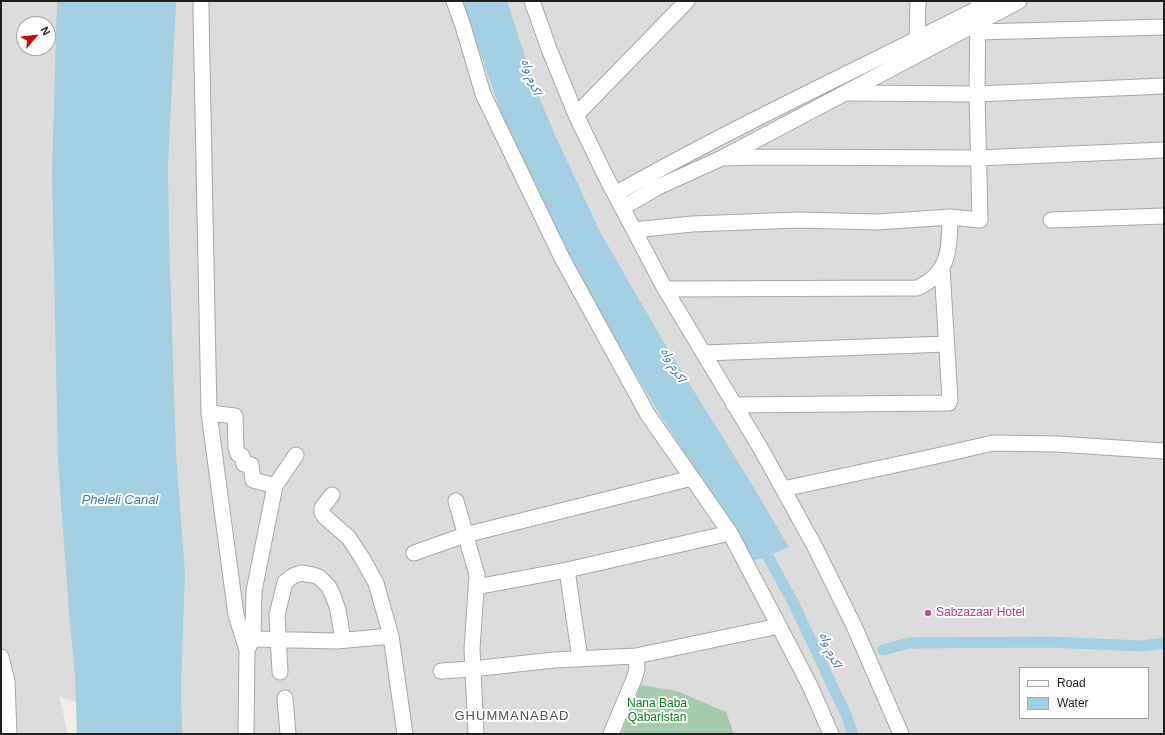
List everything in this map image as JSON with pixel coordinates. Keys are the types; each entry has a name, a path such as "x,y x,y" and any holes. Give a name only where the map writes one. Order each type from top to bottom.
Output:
{"street":[{"path":"201,1 209,413 236,615 250,645"},
{"path":"454,1 483,94 562,258 648,416 730,533 811,688 831,734"},
{"path":"532,1 549,49 576,115 622,208 665,289 704,353 815,547 855,628 900,734"},
{"path":"576,115 688,1"},
{"path":"917,39 918,1"},
{"path":"622,208 658,187 722,158 846,92 978,16 994,1"},
{"path":"615,194 803,94 917,39 1019,1"},
{"path":"978,16 1164,27"},
{"path":"634,230 692,224 798,220 877,222 950,217 980,220 977,94 978,16"},
{"path":"846,92 977,94 1164,86"},
{"path":"722,158 978,158 1164,150"},
{"path":"1051,220 1164,216"},
{"path":"734,405 949,403 942,268 949,246 950,217"},
{"path":"665,289 917,288 929,282 942,268"},
{"path":"704,353 946,344"},
{"path":"209,413 235,416 236,448 238,454 242,456 244,464 251,465 253,480 275,486"},
{"path":"782,488 993,443 1057,444 1164,451"},
{"path":"246,734 254,591 275,486 296,455"},
{"path":"414,553 465,535 692,478"},
{"path":"332,495 322,508 322,513 350,538 376,583 391,636 405,734"},
{"path":"456,501 477,574 472,649 476,734"},
{"path":"476,587 567,570 730,533"},
{"path":"567,570 580,659"},
{"path":"280,672 277,615 285,582 293,576 301,573 318,577 329,587 338,610 343,640"},
{"path":"440,671 554,660 636,656 779,626"},
{"path":"250,645 278,640 343,640 391,636"},
{"path":"611,734 634,679 637,669 636,656"},
{"path":"1,657 7,680 9,734"},
{"path":"285,698 288,734"}],"shaded area":[{"path":"1,1 1164,1 1164,734 159,734 59,696 68,734 1,734"}],"green space":[{"name":"Nana Baba Qabaristan","path":"641,685 677,691 726,712 734,734 621,734"}],"water":[{"name":"Pheleli Canal","path":"57,1 176,1 168,167 176,454 185,573 181,686 182,734 77,734 75,675 58,462 52,173"},
{"path":"462,1 507,1 535,87 555,135 600,232 663,341 789,547 750,562 721,509 660,415 583,283 537,196 507,129"}],"waterway":[{"name":"اکرم واہ","path":"761,544 794,604 847,717 853,734"},
{"path":"883,650 909,643 1048,642 1142,646 1164,643"}],"place":[{"name":"Sabzazaar Hotel","path":"928,613"}],"district":[{"name":"GHUMMANABAD","path":"512,716"}]}
